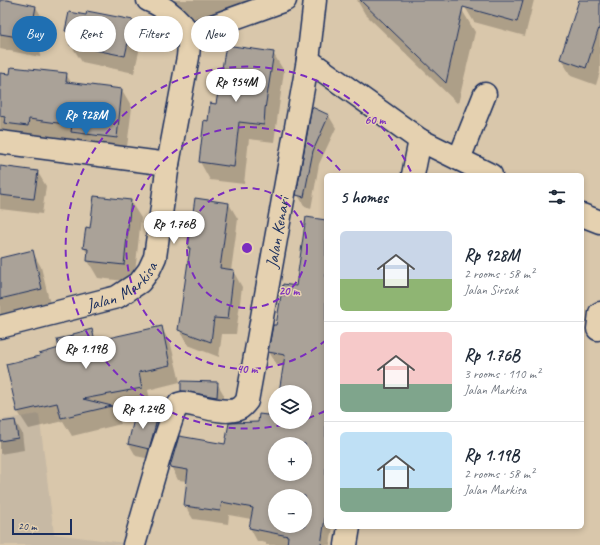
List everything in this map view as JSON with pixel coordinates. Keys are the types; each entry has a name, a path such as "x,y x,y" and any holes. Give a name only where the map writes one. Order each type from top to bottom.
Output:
{"street":[{"path":"148,0 168,11 180,21 190,34 285,0"},
{"path":"315,0 308,60 420,140 487,173"},
{"name":"Jalan Markisa","path":"0,327 117,297 140,282 149,270 155,257 168,164 188,57 190,34"},
{"name":"Jalan Kenari","path":"134,545 160,451 174,412 179,404 183,403 230,411 237,410 243,406 247,400 308,60"},
{"path":"459,159 485,94"},
{"path":"414,173 420,140"},
{"path":"0,142 168,164"},
{"path":"584,216 600,222"},
{"path":"346,545 350,529"}],"shaded area":[{"path":"39,414 54,534 125,543 125,545 0,545 0,420"}],"building":[{"path":"0,0 36,6 34,16 12,16 12,36 0,34"},
{"path":"360,0 523,0 517,22 463,7 446,83"},
{"path":"579,0 600,0 600,25 586,68 560,59"},
{"path":"87,11 113,16 68,16 69,12 86,15"},
{"path":"116,17 124,18 125,56 105,52 116,52"},
{"path":"239,47 274,52 264,125 239,122 234,167 199,162 204,120 208,121 210,103 216,104 225,52 239,52"},
{"path":"11,67 67,73 66,82 122,89 117,138 71,132 72,125 29,119 28,126 4,123 5,117 0,116 0,73 10,74"},
{"path":"312,107 329,115 313,151 304,197 296,195"},
{"path":"0,166 38,171 34,199 0,195"},
{"path":"94,196 131,200 124,265 87,261 88,249 83,248 86,227 90,228"},
{"path":"195,198 229,203 220,268 234,270 228,319 214,318 211,342 178,330 190,248 188,248"},
{"path":"306,217 324,220 324,525 321,545 287,545 288,536 273,533 312,533 312,489 268,489 268,532 249,528 253,508 222,502 220,511 184,506 188,470 170,467 179,436 225,444 229,423 258,422 259,414 268,415 268,429 312,429 312,385 280,385 285,355 268,352 273,325 276,325 283,284 296,286"},
{"path":"33,250 42,289 0,299 0,258"},
{"path":"162,326 170,365 139,372 142,388 83,399 112,406 61,418 57,403 17,412 6,364 40,356 39,354 59,348 57,339 73,336 73,334 92,329 95,341"},
{"path":"181,381 218,382 217,397 181,391"},
{"path":"136,411 158,416 149,449 128,444"},
{"path":"15,420 18,438 0,441 0,422"}]}
